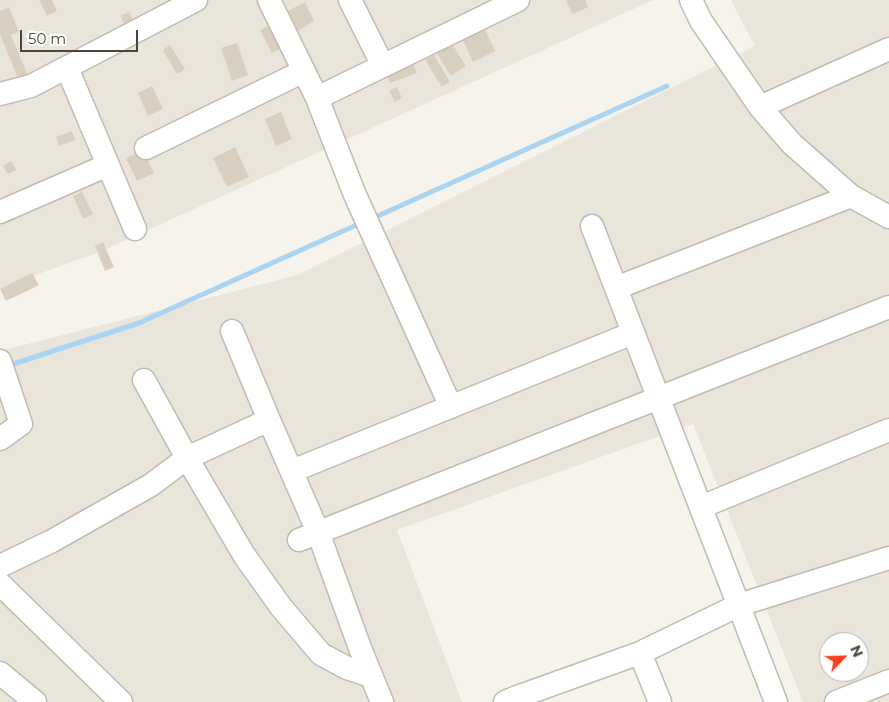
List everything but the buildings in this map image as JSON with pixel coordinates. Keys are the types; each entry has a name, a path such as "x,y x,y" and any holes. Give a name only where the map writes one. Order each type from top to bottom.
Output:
{"street":[{"path":"0,94 31,86 196,0"},
{"path":"269,0 317,98 355,195 450,407"},
{"path":"350,0 382,66"},
{"path":"691,0 701,21 760,107 792,144 851,196 889,217"},
{"path":"317,98 506,3"},
{"path":"760,107 889,49"},
{"path":"67,68 136,229"},
{"path":"146,148 304,72"},
{"path":"0,212 108,165"},
{"path":"616,288 851,196"},
{"path":"592,226 776,702"},
{"path":"309,536 889,307"},
{"path":"232,331 292,471 309,536 360,648 382,702"},
{"path":"292,471 634,333"},
{"path":"0,361 21,424 0,439"},
{"path":"144,380 244,555 281,607 321,654 348,668 371,676"},
{"path":"0,566 52,541 151,485 187,458 269,420"},
{"path":"701,507 889,430"},
{"path":"514,700 640,653 738,605 889,558"},
{"path":"0,584 121,702"},
{"path":"640,653 660,702"},
{"path":"0,673 34,702"},
{"path":"836,702 889,681"}],"shaded area":[{"path":"0,0 653,0 102,251 0,288"},
{"path":"731,0 889,0 889,702 803,702 693,424 397,530 462,702 0,702 0,351 298,275 755,46"}],"waterway":[{"path":"371,219 667,86"},
{"path":"7,366 139,323 361,223"}]}
